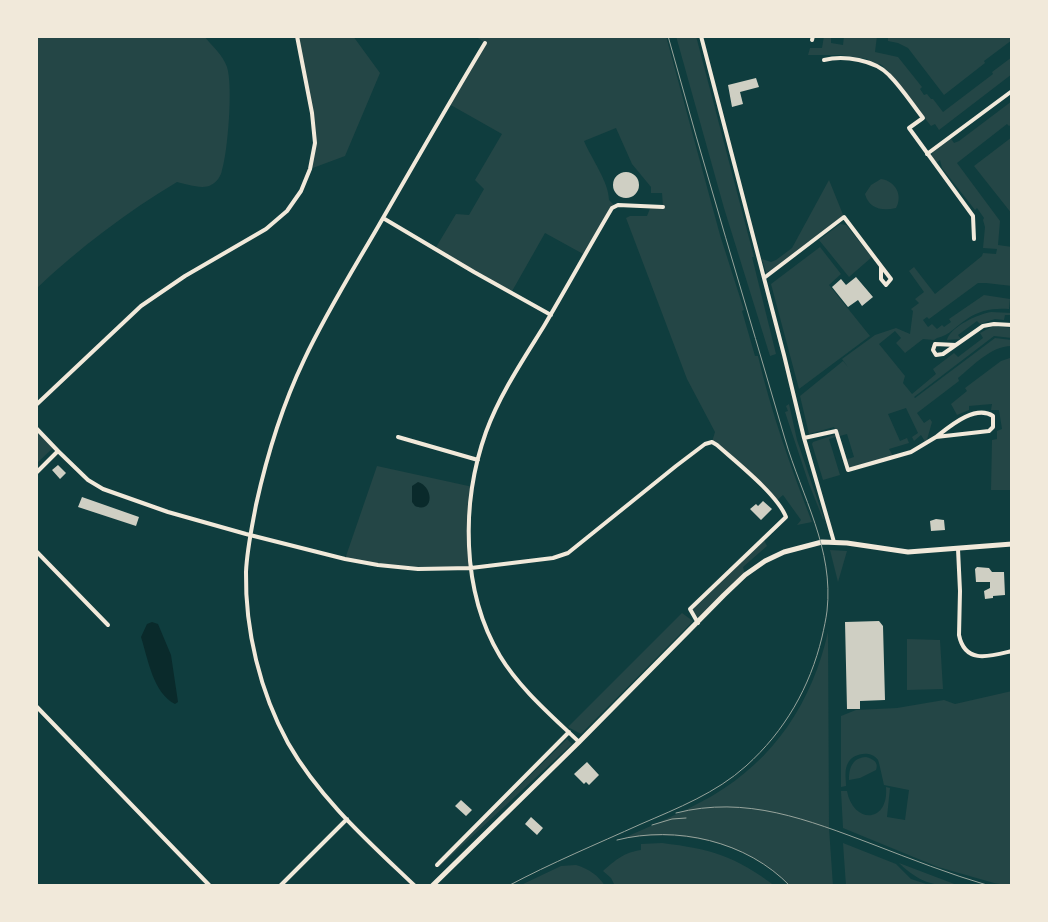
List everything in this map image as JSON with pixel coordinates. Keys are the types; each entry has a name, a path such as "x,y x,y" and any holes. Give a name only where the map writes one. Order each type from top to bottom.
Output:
{"street":[{"path":"36,405 140,306 185,276 266,229 287,211 301,190 310,169 315,142 312,113 297,36"},
{"path":"701,36 804,438 834,542"},
{"path":"415,886 328,800 308,775 288,741 266,691 253,644 247,598 246,570 250,536 269,451 296,377 333,304 485,43"},
{"path":"824,60 837,56 866,61 888,74 923,118 909,128 973,216 974,239"},
{"path":"927,154 1012,91"},
{"path":"579,742 529,692 501,658 482,617 471,568 470,516 472,487 486,431 498,406 612,208 618,205 663,207"},
{"path":"764,278 844,217 881,266"},
{"path":"383,218 551,315"},
{"path":"956,345 936,344 933,350 939,356 956,345 983,326 994,324 1012,325"},
{"path":"804,438 836,431 848,470 911,452 971,414 987,413 992,416 993,427 989,431 936,437"},
{"path":"36,428 88,480 103,489 168,512 250,536 378,566 418,569 471,568 553,558 568,553 676,466 705,444 712,442 764,489 781,508 786,517 690,610 698,623"},
{"path":"398,437 478,460"},
{"path":"36,473 58,451"},
{"path":"432,886 745,575 765,561 793,549 822,542 908,552 1012,544"},
{"path":"958,549 960,642 970,653 976,656 987,656 1012,651"},
{"path":"36,550 108,625"},
{"path":"36,706 210,886"},
{"path":"437,865 569,732"},
{"path":"280,886 347,819"}],"shaded area":[{"path":"36,36 204,36 220,55 227,67 230,102 224,161 221,174 215,182 203,187 177,182 104,231 36,289"},
{"path":"297,36 353,36 380,73 345,156 310,169 315,143 312,113"},
{"path":"475,36 666,36 720,235 744,310 742,311 755,356 758,356 782,440 812,522 797,525 801,520 783,495 776,501 712,442 715,432 687,379 626,218 630,216 647,216 651,206 663,207 662,193 651,193 651,187 632,164 616,128 584,141 603,178 609,200 615,206 585,255 545,233 511,293 435,249 456,214 469,215 484,189 475,180 502,134 449,104 485,43"},
{"path":"676,36 696,36 754,257 752,257 776,354 770,356 724,208"},
{"path":"824,36 831,36 831,43 843,45 844,36 877,36 875,52 898,57 922,87 920,89 924,95 927,94 933,99 943,112 1012,57 1012,74 939,130 935,124 931,126 880,64 876,67 867,59 841,55 808,55 810,48 822,48"},
{"path":"885,36 1012,36 1012,40 944,95 908,48 888,41 888,37"},
{"path":"1012,101 1012,124 1009,126 1007,124 957,163 1000,221 998,245 1012,247 1012,286 978,283 929,319 927,317 923,320 928,327 932,324 937,329 942,325 944,327 951,322 949,319 984,295 1010,299 1009,309 992,309 972,316 945,335 934,340 923,339 905,353 896,343 901,338 895,331 879,344 905,376 903,383 912,394 936,374 933,369 954,353 958,357 983,338 980,333 993,326 1012,328 1012,338 994,336 915,398 995,338 1012,340 1012,349 1011,346 1004,347 989,353 958,378 959,381 917,413 924,423 930,419 932,422 926,443 921,435 914,441 912,437 918,433 906,408 888,414 900,441 907,438 909,443 889,449 894,458 848,470 845,460 854,457 847,434 829,439 840,475 823,480 812,444 837,434 834,427 809,434 800,396 843,361 848,367 842,359 875,335 896,328 910,334 913,311 911,309 919,303 915,299 924,292 909,271 914,267 935,294 982,256 983,253 996,254 997,249 983,248 984,218 977,208 975,210 942,168 940,160 934,164 931,156 934,150 950,137 954,143 959,141"},
{"path":"1012,137 1012,214 974,166"},
{"path":"881,179 891,183 897,190 899,199 896,208 877,208 867,199 865,194 871,185"},
{"path":"829,180 844,217 767,276 762,259 771,262 792,248"},
{"path":"840,224 846,225 872,257 849,277 819,240"},
{"path":"820,247 841,274 829,285 870,336 799,389 771,284"},
{"path":"991,312 1012,313 1012,315 1005,315 1004,320 995,319 980,324 977,321 958,335 961,339 947,340 953,330 959,326 972,318"},
{"path":"1010,358 1012,362 1012,490 991,490 992,440 997,439 997,431 1002,429 999,410 991,410 992,404 969,406 969,410 957,415 951,404 967,391 965,388 1001,361"},
{"path":"789,404 797,440 824,519 809,484 785,412 788,411 786,406"},
{"path":"36,431 53,448 36,464"},
{"path":"377,466 473,487 470,516 471,568 418,569 345,559"},
{"path":"418,482 427,489 429,494 429,503 426,506 415,506 412,502 412,486"},
{"path":"763,538 767,546 743,567 745,575 698,623 690,609"},
{"path":"830,550 847,551 838,582"},
{"path":"682,613 693,621 581,734 568,727"},
{"path":"152,622 158,624 171,655 178,702 175,704 161,692 156,684 141,637 147,624"},
{"path":"828,632 829,828 833,886 790,886 754,858 712,842 667,836 644,836 622,839 712,796 754,765 788,726 801,705 821,658"},
{"path":"907,639 940,640 943,689 907,690"},
{"path":"1012,691 1012,886 994,883 938,867 843,828 841,791 847,791 856,810 870,815 877,813 882,808 886,787 890,788 887,817 905,820 909,790 884,785 878,760 867,754 858,755 850,760 846,769 846,786 841,787 841,716 856,710 897,708 944,700 955,704"},
{"path":"567,739 572,744 438,866"},
{"path":"866,757 875,761 877,765 876,770 860,778 849,780 852,764 857,759"},
{"path":"662,843 709,851 747,867 775,886 615,886 611,878 603,871 620,857 641,850 641,844"},
{"path":"843,843 896,864 911,879 929,885 846,886"},
{"path":"899,863 959,886 926,882 913,875"},
{"path":"576,865 593,873 605,886 519,886 561,866"}],"building":[{"path":"756,78 759,87 740,92 743,104 732,107 728,85"},
{"path":"626,172 635,176 639,185 635,194 626,198 617,194 613,185 617,176"},
{"path":"856,277 873,297 862,306 858,300 848,307 832,287 841,279 846,285"},
{"path":"58,465 66,473 60,479 52,470"},
{"path":"82,497 139,517 136,526 78,507"},
{"path":"763,501 772,509 761,520 750,509 756,504 758,506"},
{"path":"936,519 944,520 945,530 931,531 930,521"},
{"path":"977,567 989,568 992,572 1004,572 1005,595 985,599 984,591 990,588 990,582 976,582 975,569"},
{"path":"879,621 883,626 885,700 860,701 860,709 847,709 845,622"},
{"path":"587,762 599,775 589,785 586,782 584,784 574,774"},
{"path":"461,800 472,810 466,816 455,806"},
{"path":"531,817 543,828 537,835 525,824"}],"tram line":[{"path":"508,886 696,799 722,784 746,766 773,738 803,691 817,655 826,620 828,588 826,566 821,545 785,439 668,36"},
{"path":"676,813 702,808 727,807 776,813 824,826 930,866 990,886"},
{"path":"652,825 672,819 686,818"},
{"path":"617,840 663,835 710,840 753,858 773,870 790,886"}]}
